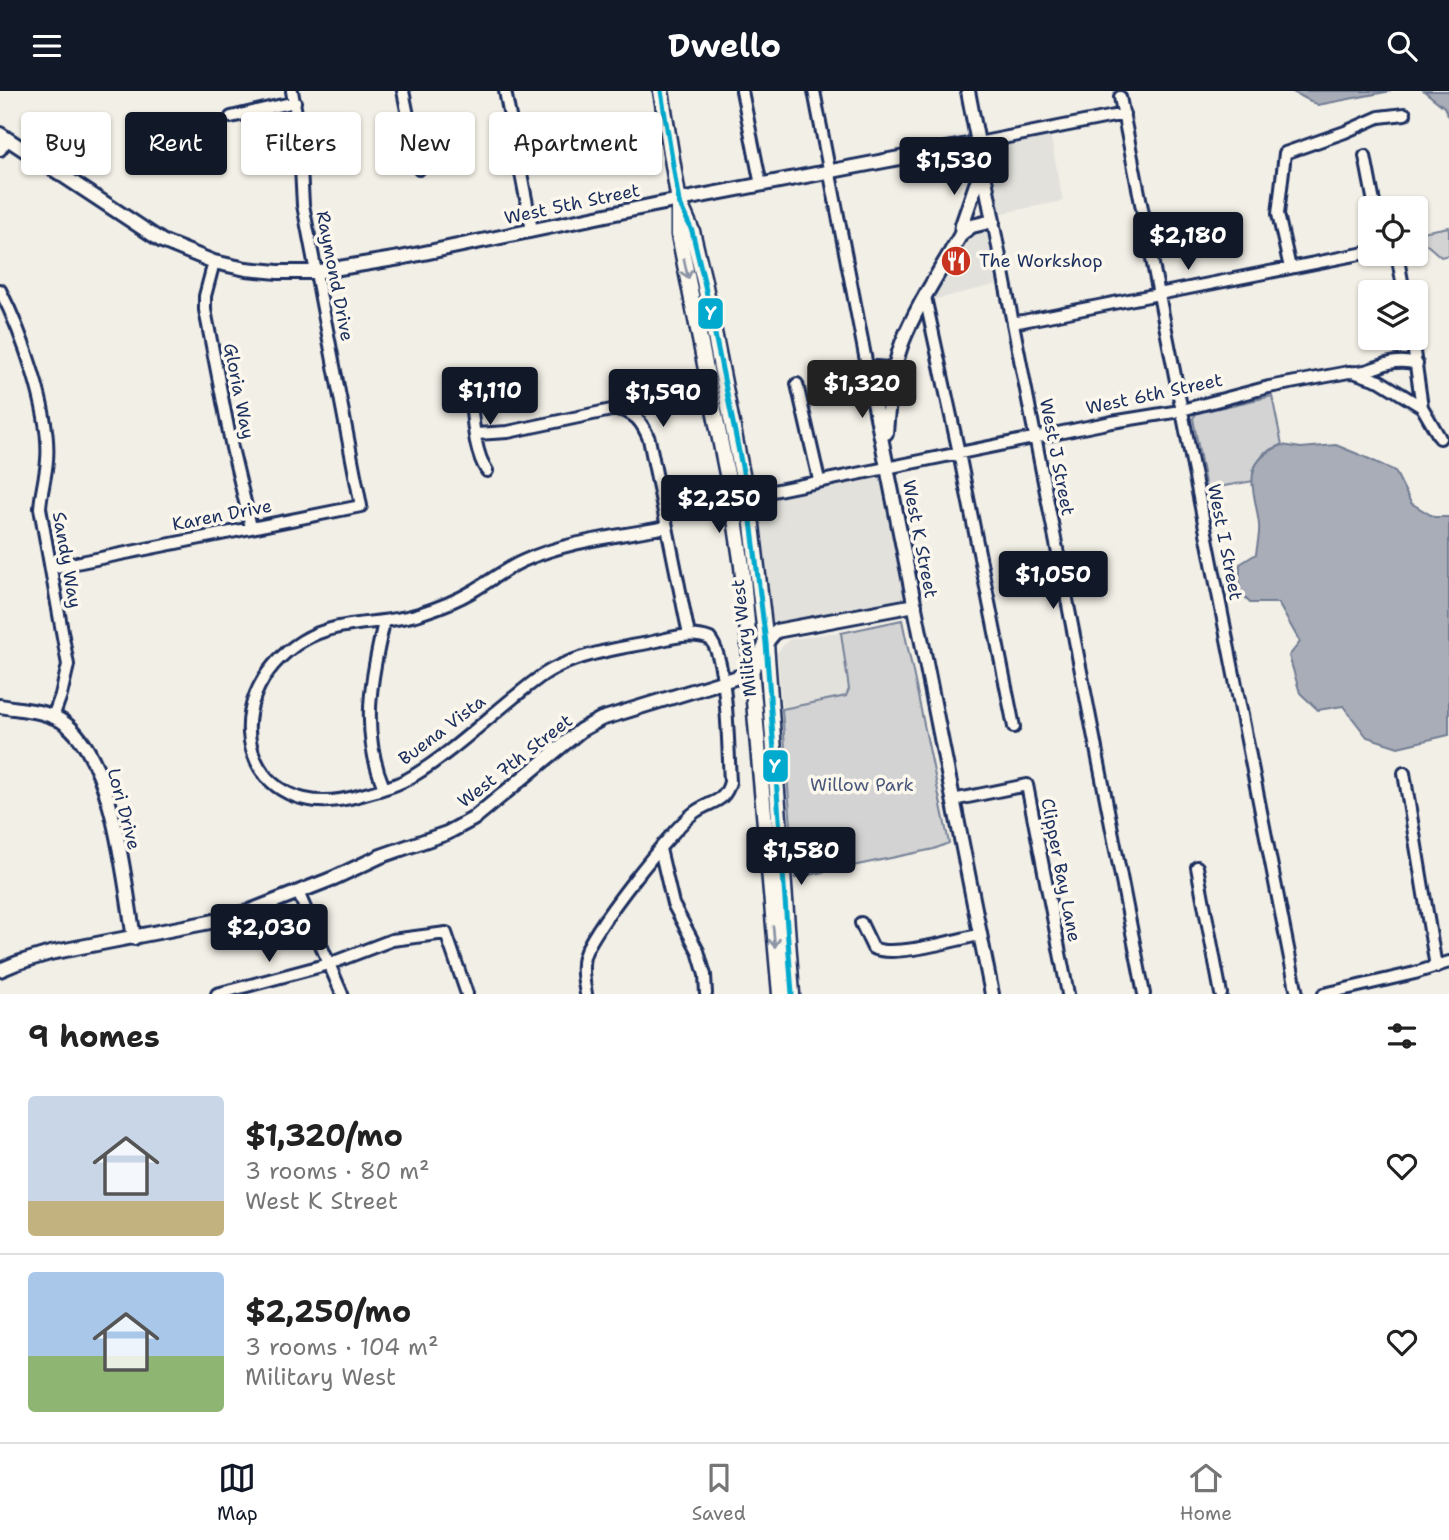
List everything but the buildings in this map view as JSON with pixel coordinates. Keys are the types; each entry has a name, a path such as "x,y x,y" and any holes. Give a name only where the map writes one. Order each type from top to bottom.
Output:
{"main road":[{"name":"Military West","path":"662,91 679,202 679,235 732,499 742,566 780,994"},
{"name":"Military West","path":"679,202 692,231 701,268 748,496 766,643 792,994"}],"street":[{"path":"403,91 407,112"},
{"path":"505,91 532,230"},
{"path":"741,91 761,185"},
{"name":"West K Street","path":"814,91 992,994"},
{"name":"West J Street","path":"968,91 1144,994"},
{"path":"231,117 293,97"},
{"name":"Raymond Drive","path":"293,97 303,205 354,467"},
{"name":"West I Street","path":"1120,97 1297,994"},
{"name":"West 5th Street","path":"4,137 162,241 214,263 246,269 315,272 400,258 1124,114"},
{"path":"1290,268 1278,214 1285,153 1379,117 1405,114"},
{"path":"0,150 4,137"},
{"path":"1365,156 1373,196"},
{"path":"885,446 896,364 903,343 925,297 961,234 982,167"},
{"path":"961,234 972,226 993,221"},
{"path":"1013,323 1358,254"},
{"name":"Gloria Way","path":"214,263 205,296 205,310 232,448 251,527"},
{"name":"Sandy Way","path":"0,290 26,353 47,434 47,461 40,508 68,665 53,716"},
{"path":"925,297 1014,727"},
{"path":"1414,350 1422,407 1440,439"},
{"name":"West 6th Street","path":"732,499 1182,409 1297,381 1356,373 1396,360 1417,364"},
{"path":"867,366 887,367 896,364"},
{"path":"871,387 887,376 896,364"},
{"path":"1356,373 1380,381 1422,407"},
{"path":"797,384 819,480"},
{"path":"470,391 476,434 483,465 487,471"},
{"path":"476,434 508,432 616,409 632,414 643,423 649,439 689,635 706,637 714,643 722,683 730,782 727,792 721,799 696,811 660,849 590,942 584,956 586,994"},
{"name":"Karen Drive","path":"51,568 361,506 354,467"},
{"name":"Buena Vista","path":"666,527 541,554 505,570 459,599 411,617 332,628 301,642 278,661 261,683 250,708 248,724 251,747 271,781 298,799 327,803 411,778 540,677 567,662 602,652 689,635"},
{"path":"751,673 766,643 776,631 915,605"},
{"path":"384,622 372,674 369,716 375,759 384,788"},
{"name":"West 7th Street","path":"0,970 50,953 210,922 250,911 334,878 381,856 447,832 473,818 581,730 601,719 751,673"},
{"path":"0,706 53,716"},
{"name":"Lori Drive","path":"53,716 81,741 102,781 134,937"},
{"path":"1404,773 1436,967"},
{"name":"Clipper Bay Lane","path":"953,800 1027,785 1068,994"},
{"path":"660,849 673,904 698,951 705,975 706,994"},
{"path":"1197,867 1221,994"},
{"path":"298,892 342,994"},
{"path":"861,923 873,948 882,952 979,935"},
{"path":"218,994 330,964 392,940 446,933 467,994"},
{"path":"1324,994 1369,989 1449,962"}],"shaded area":[{"path":"1291,91 1391,91 1318,105"},
{"path":"1424,91 1449,91 1449,117 1444,107"},
{"path":"1050,134 1063,201 997,214 985,148"},
{"path":"980,230 988,235 998,284 933,300 972,233"},
{"path":"1282,445 1301,448 1336,445 1365,457 1395,471 1411,503 1434,517 1449,517 1449,735 1398,747 1367,737 1343,706 1318,710 1300,693 1289,656 1300,642 1278,603 1250,603 1239,590 1240,564 1256,554 1259,536 1252,478 1254,468 1268,452"},
{"path":"882,476 905,600 771,624 755,501 817,486"},
{"path":"841,633 849,689 846,696 782,709 777,653 788,640"}],"green space":[{"path":"1449,227 1449,255 1441,257 1428,246 1428,231"},
{"path":"1272,396 1282,445 1265,452 1253,470 1254,481 1206,489 1193,418 1197,413"},
{"name":"Willow Park","path":"902,620 949,843 934,849 795,878 782,709 846,696 849,689 841,633"}],"transit line":[{"name":"Y","path":"661,91 679,202 692,231 704,281 748,496 766,643 792,994"}],"place":[{"name":"The Workshop","path":"956,261"}]}
